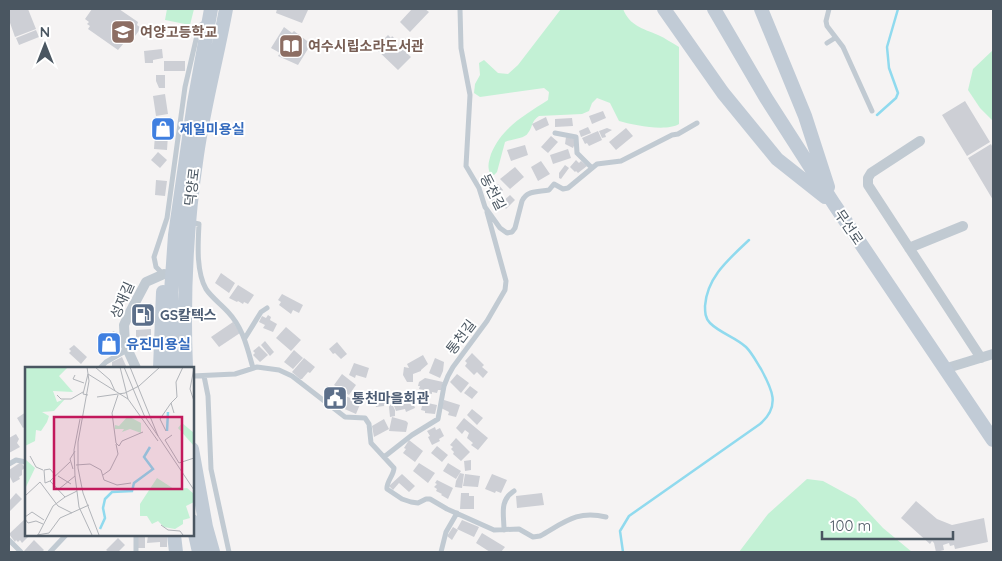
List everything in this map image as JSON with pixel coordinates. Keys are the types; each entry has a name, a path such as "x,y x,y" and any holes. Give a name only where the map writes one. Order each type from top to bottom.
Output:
{"street":[{"path":"664,9 723,93 777,159 834,204"},
{"name":"무선로","path":"714,9 766,98 834,204 993,440"},
{"path":"760,9 805,116 834,204"},
{"path":"210,15 225,15"},
{"name":"덕양로","path":"160,367 168,274 210,15"},
{"name":"덕양로","path":"186,367 184,289 188,222 197,153 225,15"},
{"path":"920,141 871,173 868,178 868,185 981,358"},
{"path":"909,248 963,226"},
{"name":"덕양로","path":"168,274 173,367"},
{"name":"성재길","path":"136,367 127,350 124,329 128,314 146,282 168,274"},
{"path":"944,369 993,354"},
{"path":"194,460 212,552"},
{"path":"194,530 199,552"},
{"path":"174,536 176,552"}],"lane":[{"name":"동천길","path":"460,9 461,48 470,95 466,166 479,188 485,207 505,232 512,232 515,228 524,198 534,192 548,190 554,184 563,189 568,188 599,164 621,161 697,123"},
{"path":"829,9 826,24 846,54 872,111"},
{"name":"덕양로","path":"168,274 156,267 154,257 167,218 179,120 192,56 199,28 210,15"},
{"path":"827,43 836,38"},
{"path":"555,133 576,137 577,151 592,168"},
{"name":"통천길","path":"384,457 412,435 438,419 444,386 453,367 488,321 505,290 506,282 485,207"},
{"path":"188,222 199,224 200,268 206,290 240,326 253,368"},
{"path":"244,338 261,312 267,308"},
{"path":"101,367 127,350"},
{"path":"194,376 235,374 253,368 276,369 292,376 343,416 348,418 365,418 369,424 370,442 394,469 387,485 388,491 402,499 414,502 430,499 447,509 494,530 519,529 531,537 537,537 578,515 606,516"},
{"path":"204,376 208,396 211,469 228,552"},
{"path":"9,456 14,461"},
{"path":"9,464 14,461 25,462"},
{"path":"504,530 504,502 507,496 514,491"},
{"path":"441,552 446,532 457,513"},
{"path":"50,552 65,536"},
{"path":"136,536 136,552"},
{"path":"9,540 21,552"}],"green space":[{"path":"167,9 194,9 190,25 165,20"},
{"path":"561,9 623,9 629,19 637,26 661,36 679,47 679,124 658,128 619,121 610,103 597,98 592,103 589,111 582,114 539,116 526,135 505,142 497,172 494,175 490,173 488,166 491,154 501,136 515,122 548,100 549,92 544,88 480,97 474,93 475,84 480,75 479,63 484,60 498,73 508,74 518,65"},
{"path":"993,50 993,121 980,108 968,90 973,69"},
{"path":"807,479 823,481 856,499 883,528 912,552 739,552 768,514"}],"building":[{"path":"9,9 28,9 36,29 15,37 9,20"},
{"path":"92,9 119,9 138,22 137,25 141,28 132,40 129,37 118,50 88,29 90,26 87,24 89,22 85,19"},
{"path":"277,9 308,10 302,23 276,13"},
{"path":"412,9 425,9 429,12 410,32 400,22"},
{"name":"여수시립소라도서관","path":"284,27 292,33 294,31 311,44 298,65 278,56 280,53 271,48"},
{"path":"36,30 39,37 19,45 16,38"},
{"path":"388,35 391,38 392,36 396,40 394,41 411,57 398,70 375,48"},
{"path":"162,49 163,58 153,60 153,63 145,63 144,51"},
{"path":"164,61 185,61 185,71 164,71"},
{"path":"156,75 165,75 165,88 159,88"},
{"path":"165,94 168,114 156,116 153,96"},
{"path":"965,101 990,142 967,156 942,115"},
{"path":"603,111 606,118 592,124 589,116"},
{"path":"546,117 549,125 536,131 532,124"},
{"path":"572,118 573,126 555,127 555,119"},
{"path":"158,123 168,124 167,133 158,133"},
{"path":"588,127 591,133 581,137 579,131"},
{"path":"607,128 612,130 605,134 606,137 602,138 599,131"},
{"path":"626,128 633,136 616,150 609,142"},
{"path":"598,131 602,140 589,146 587,143 585,144 582,138"},
{"path":"155,134 168,135 167,150 154,149"},
{"path":"551,136 558,142 548,153 541,147"},
{"path":"566,137 575,139 573,148 565,144"},
{"path":"991,144 993,148 993,200 968,158"},
{"path":"525,145 528,155 511,161 507,150"},
{"path":"568,149 571,158 553,164 550,155"},
{"path":"158,152 167,160 160,168 151,160"},
{"path":"576,160 579,163 581,161 587,166 578,173 570,167"},
{"path":"541,161 550,174 538,181 531,167"},
{"path":"565,165 569,168 561,179 559,178 559,173"},
{"path":"515,167 524,177 510,189 500,179"},
{"path":"156,180 167,181 165,196 155,195"},
{"path":"498,184 503,190 493,202 486,195"},
{"path":"510,195 515,200 506,209 501,203"},
{"path":"221,273 235,283 229,293 215,283"},
{"path":"238,285 254,295 248,304 244,302 243,304 229,298"},
{"path":"282,294 303,305 299,313 293,310 291,314 279,305 281,302 278,300"},
{"path":"268,315 271,317 270,320 277,324 273,332 263,328 265,325 259,322 262,316 266,318"},
{"path":"233,322 240,333 219,347 211,337"},
{"path":"286,327 301,340 291,351 276,338"},
{"path":"151,329 151,342 136,342 136,330"},
{"path":"114,331 119,339 116,340 122,350 114,354 111,349 102,353 99,349 106,335"},
{"path":"265,341 274,352 270,356 261,345"},
{"path":"337,342 347,354 341,359 329,349"},
{"path":"74,345 87,357 81,364 69,353 71,351 69,349"},
{"path":"259,346 268,355 260,362 253,355 255,353 253,351"},
{"path":"294,350 303,358 293,369 284,362"},
{"path":"472,353 488,372 483,378 477,372 474,375 465,366 467,363 465,361"},
{"path":"423,355 428,364 421,371 413,374 413,382 407,382 403,375 404,367 409,368 407,364"},
{"path":"122,357 127,367 112,367 112,362"},
{"path":"304,358 315,367 310,373 308,372 300,379 292,372"},
{"path":"435,358 444,362 440,378 429,373"},
{"path":"354,363 369,368 366,378 356,375 355,378 349,375"},
{"path":"342,374 356,385 349,395 334,385"},
{"path":"457,374 469,383 461,393 450,382"},
{"path":"425,378 443,382 441,390 438,390 437,393 432,392 432,394 419,389 419,382"},
{"path":"470,386 478,392 472,399 464,393"},
{"name":"통천마을회관","path":"331,391 343,399 338,406 326,398"},
{"path":"388,392 389,404 376,407 374,399 369,400 369,394"},
{"path":"410,394 415,408 406,412 405,409 396,411 392,401"},
{"path":"345,396 361,402 356,414 340,407"},
{"path":"444,400 460,405 456,417 448,415 449,412 441,408"},
{"path":"391,402 395,410 395,416 390,417 389,407"},
{"path":"423,402 437,405 435,414 425,413 425,411 421,410"},
{"path":"472,409 483,418 477,425 467,415"},
{"path":"25,413 25,427 23,428 17,418"},
{"path":"392,417 408,423 406,432 389,431"},
{"path":"464,418 488,438 478,450 471,445 473,443 467,438 469,433 465,430 462,434 456,428"},
{"path":"384,419 389,429 374,437 372,426"},
{"path":"435,427 436,430 440,428 444,436 439,439 440,441 432,445 427,431"},
{"path":"16,434 19,439 17,443 20,447 9,453 9,438"},
{"path":"456,438 470,452 461,461 453,454 454,452 451,449 453,447 450,445"},
{"path":"409,440 423,451 415,462 403,453"},
{"path":"437,446 448,455 442,462 431,453"},
{"path":"471,460 471,470 465,471 464,461"},
{"path":"21,462 25,468 22,470 20,479 13,483 9,470"},
{"path":"419,463 435,473 428,483 413,471"},
{"path":"448,463 461,471 456,479 443,471"},
{"path":"460,473 464,474 462,488 455,487"},
{"path":"402,474 415,486 409,492 399,483 393,490 389,486"},
{"path":"465,474 480,476 478,487 463,486"},
{"path":"492,474 507,480 501,493 485,489"},
{"path":"437,480 453,488 448,499 436,491 437,489 434,487 437,484 435,483"},
{"path":"16,493 22,499 10,511 9,501"},
{"path":"461,493 469,493 469,496 474,496 474,509 460,509"},
{"path":"542,493 544,505 517,508 516,496"},
{"path":"916,501 937,519 952,525 984,518 988,542 955,549 954,545 950,546 949,543 943,545 944,550 936,552 932,541 930,544 901,518"},
{"path":"25,519 25,536 29,536 22,543 20,540 15,542 9,534"},
{"path":"462,520 479,527 474,537 457,529"},
{"path":"453,527 458,530 452,540 447,536"},
{"path":"482,533 505,547 501,552 490,552 476,543"},
{"path":"138,536 145,536 145,548 138,548"},
{"path":"148,536 167,536 167,547 160,547 160,542 147,543"},
{"path":"118,538 125,545 118,552 106,550"},
{"path":"34,540 44,550 42,552 24,551"}],"waterway":[{"path":"877,115 896,98 898,93 889,68 887,47 898,9"},
{"path":"623,552 620,531 629,516 760,424 771,411 771,390 752,354 742,344 718,330 710,323 705,313 707,296 715,277 720,269 749,240"}],"place":[{"name":"여양고등학교","path":"123,32"},
{"name":"여수시립소라도서관","path":"291,46"},
{"name":"제일미용실","path":"163,129"},
{"name":"GS칼텍스","path":"143,315"},
{"name":"유진미용실","path":"109,344"},
{"name":"통천마을회관","path":"335,398"}]}
